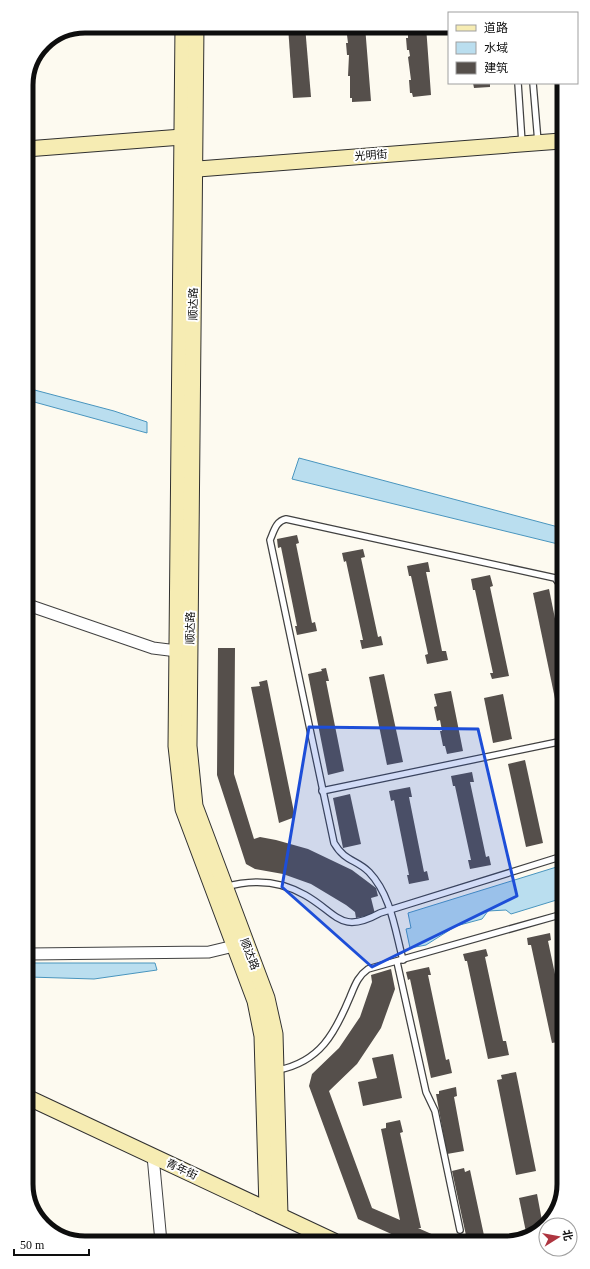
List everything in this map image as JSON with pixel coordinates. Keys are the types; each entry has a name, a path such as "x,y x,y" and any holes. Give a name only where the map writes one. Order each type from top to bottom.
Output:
{"main road":[{"name":"顺达路","path":"183,33 182,137 188,170 189,746 195,806 267,998 275,1034 276,1070 273,1212"},
{"name":"顺达路","path":"196,33 188,170 176,746 182,809 255,1002 262,1036 273,1212"},
{"path":"33,149 182,137"},
{"name":"光明街","path":"188,170 557,140"},
{"name":"青年街","path":"33,1100 323,1236"}],"street":[{"path":"33,607 153,648 177,651"},
{"path":"33,954 209,952 234,946"},
{"path":"153,1156 160,1236"}],"lane":[{"path":"518,84 522,144"},
{"path":"533,84 538,142"},
{"path":"460,1230 435,1111 426,1092 390,910 376,880 367,870 348,860 339,853 334,843 270,540 276,526 281,520 286,520 555,578 557,581"},
{"path":"322,791 557,742"},
{"path":"225,887 240,882 272,882 290,888 306,896 334,917 345,922 362,922 390,910 557,858"},
{"path":"276,1070 290,1068 307,1060 326,1042 336,1028 361,974 368,969 557,916"}],"highlighted area":[{"path":"309,727 478,729 517,896 372,967 282,887"}],"water":[{"path":"33,390 114,411 147,422 147,433 33,402"},
{"path":"299,458 557,527 557,544 292,479"},
{"path":"557,867 557,900 511,914 506,910 488,911 482,919 456,926 426,945 410,948 406,929 411,928 408,913"},
{"path":"33,963 155,963 157,970 94,979 33,977"}],"building":[{"path":"288,33 306,33 311,97 293,98"},
{"path":"345,33 366,33 371,101 352,102 352,98 350,98 350,76 348,76 349,55 347,55 347,35 345,35"},
{"path":"408,33 427,33 431,95 413,97 412,93 410,93 409,80 411,80 408,57 410,56 409,50 407,50 406,38 408,38"},
{"path":"473,84 490,84 490,87 474,88"},
{"path":"297,535 299,543 296,544 312,623 315,622 317,631 297,635 295,626 297,626 281,547 278,548 277,539"},
{"path":"363,549 365,557 361,558 378,637 381,636 383,645 362,649 360,640 363,640 346,561 344,562 342,553"},
{"path":"428,562 430,572 426,572 442,651 446,651 448,660 427,664 425,655 428,654 411,576 409,576 407,566"},
{"path":"490,575 493,586 490,587 509,676 492,679 490,673 493,673 475,590 473,590 471,579"},
{"path":"549,589 557,628 557,708 533,593"},
{"path":"218,648 235,648 234,774 254,839 260,837 308,849 352,870 376,888 378,896 371,898 375,914 356,918 355,912 346,905 311,884 283,874 255,869 246,864 217,775"},
{"path":"326,668 329,681 326,681 344,771 328,775 308,674 322,671 321,669"},
{"path":"384,674 403,762 387,765 369,677"},
{"path":"267,680 295,817 279,823 251,687 260,686 259,682"},
{"path":"451,691 463,751 447,754 445,746 443,746 440,731 442,731 440,720 437,721 434,707 437,706 434,694"},
{"path":"503,694 512,739 493,743 484,698"},
{"path":"525,760 543,843 526,847 508,764"},
{"path":"472,772 474,782 470,782 486,857 489,856 491,865 470,869 468,860 471,860 455,786 453,786 451,776"},
{"path":"410,787 412,797 409,797 424,872 427,871 429,880 409,884 407,875 409,875 394,800 391,801 389,791"},
{"path":"350,794 361,844 343,848 333,798"},
{"path":"550,933 551,940 548,941 557,984 557,1042 552,1043 531,945 528,945 527,938"},
{"path":"486,949 488,956 485,957 503,1041 506,1041 509,1055 488,1059 467,961 465,961 463,954"},
{"path":"429,967 431,975 428,975 446,1060 449,1059 452,1073 431,1078 410,979 408,980 406,972"},
{"path":"391,969 395,989 381,1028 357,1064 329,1091 372,1208 400,1220 381,1129 386,1128 386,1123 400,1120 403,1132 400,1133 421,1228 418,1228 436,1236 396,1236 358,1219 309,1086 312,1074 339,1048 360,1017 372,982 371,975"},
{"path":"393,1054 402,1098 363,1106 358,1082 377,1078 372,1058"},
{"path":"516,1072 536,1171 516,1175 497,1080 502,1079 501,1075"},
{"path":"456,1087 457,1096 454,1097 464,1151 447,1154 436,1094 439,1094 439,1091"},
{"path":"464,1168 465,1172 470,1170 484,1236 466,1236 452,1171"},
{"path":"537,1194 541,1217 538,1217 538,1224 526,1231 519,1198"}]}
